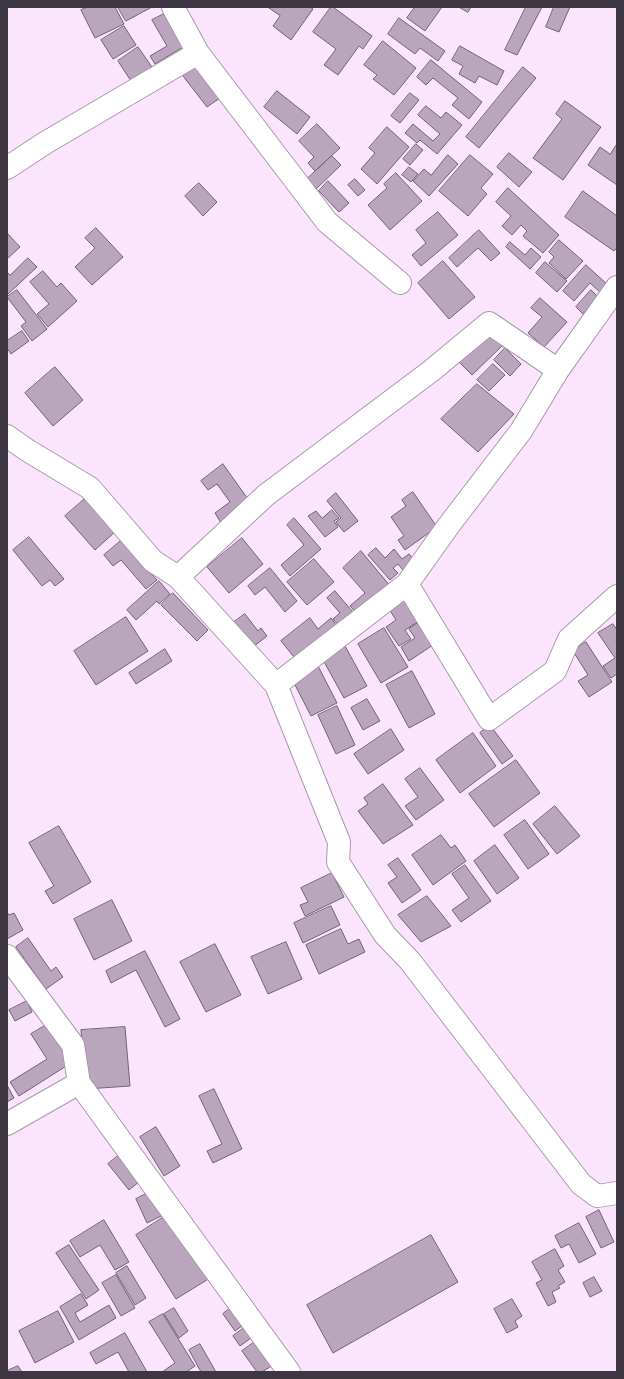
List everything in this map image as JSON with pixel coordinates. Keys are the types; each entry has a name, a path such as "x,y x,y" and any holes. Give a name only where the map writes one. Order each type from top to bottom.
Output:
{"street":[{"path":"173,7 198,53 327,222 400,283"},
{"path":"7,168 45,143 198,53"},
{"path":"276,686 407,584 521,432 558,370 617,287"},
{"path":"178,577 266,495 431,371 489,323 558,370"},
{"path":"7,436 27,450 90,488 154,561 178,577 276,686 339,842 338,862 385,935 410,961 581,1184 597,1196 617,1193"},
{"path":"407,584 489,718 555,671 569,639 617,596"},
{"path":"7,956 73,1045 79,1083 289,1372"},
{"path":"7,1124 79,1083"}],"building":[{"path":"88,7 115,7 124,24 95,38 81,10"},
{"path":"118,7 152,7 126,21"},
{"path":"268,7 310,7 313,9 291,40 273,26 280,16"},
{"path":"331,7 372,36 363,49 359,46 338,75 324,65 336,49 313,32"},
{"path":"415,7 442,7 425,31 407,18"},
{"path":"459,7 471,7 468,12"},
{"path":"526,7 542,7 517,55 505,50"},
{"path":"554,7 570,7 559,32 546,27"},
{"path":"164,14 183,47 155,64 150,56 167,46 152,20"},
{"path":"399,18 445,51 438,61 420,48 415,54 388,34"},
{"path":"124,26 136,45 113,59 101,40"},
{"path":"383,41 416,68 394,95 373,79 377,75 364,65"},
{"path":"460,46 504,71 497,85 479,76 475,83 459,74 463,66 452,60"},
{"path":"138,47 152,67 131,81 118,61"},
{"path":"431,60 482,102 469,119 452,105 458,98 433,78 426,85 417,77"},
{"path":"196,66 220,98 207,107 183,76"},
{"path":"523,67 536,78 479,148 466,137"},
{"path":"277,91 310,117 297,134 264,107"},
{"path":"410,93 419,100 400,123 391,116"},
{"path":"565,101 601,127 563,180 533,158 562,119 556,114"},
{"path":"426,106 441,118 446,112 462,125 437,154 420,140 417,143 405,133 413,124 433,141 440,134 418,115"},
{"path":"317,124 340,148 315,171 308,163 314,157 299,141"},
{"path":"387,127 409,147 377,184 361,169 375,153 369,148"},
{"path":"416,144 423,150 410,165 403,159"},
{"path":"617,144 617,185 588,165 600,147 610,154"},
{"path":"509,153 532,172 519,187 497,167"},
{"path":"448,155 458,164 429,196 413,181 424,169 431,175"},
{"path":"470,155 493,174 481,188 487,194 468,216 439,191"},
{"path":"332,156 341,165 316,189 307,179"},
{"path":"409,167 418,174 411,182 402,175"},
{"path":"396,173 422,201 390,230 368,205 387,188 384,184"},
{"path":"355,179 365,190 358,196 348,185"},
{"path":"328,181 349,203 339,212 319,191"},
{"path":"199,183 217,202 203,216 185,196"},
{"path":"508,188 559,235 543,253 523,236 527,231 521,225 512,235 502,226 511,216 496,202"},
{"path":"583,191 617,216 617,247 614,251 565,217"},
{"path":"438,212 458,235 421,266 412,255 426,243 416,230"},
{"path":"96,228 123,257 92,285 75,267 95,248 85,238"},
{"path":"479,230 500,253 491,261 478,248 457,267 449,258"},
{"path":"7,233 20,247 7,259"},
{"path":"559,240 583,261 566,279 549,263 554,257 549,252"},
{"path":"510,242 525,255 531,248 541,257 530,269 506,247"},
{"path":"28,258 37,267 7,295 7,272 10,275"},
{"path":"443,261 475,297 449,319 418,283"},
{"path":"545,262 567,281 557,292 536,273"},
{"path":"586,265 608,285 601,293 590,283 574,301 563,291"},
{"path":"43,271 57,287 61,283 77,301 48,327 37,314 49,304 30,282"},
{"path":"17,290 47,329 32,341 21,326 26,322 7,297"},
{"path":"591,290 598,297 583,314 576,307"},
{"path":"540,298 567,322 544,347 528,333 542,317 531,308"},
{"path":"490,330 504,344 472,375 458,361"},
{"path":"22,331 29,341 11,354 7,348 7,341"},
{"path":"505,348 521,364 510,376 494,360"},
{"path":"493,364 505,375 489,391 477,380"},
{"path":"55,367 83,400 53,426 25,393"},
{"path":"477,384 514,414 478,452 441,419"},
{"path":"223,464 250,502 221,523 215,513 230,502 217,484 208,490 201,481"},
{"path":"413,492 437,527 405,550 398,540 404,536 391,517 406,506 402,500"},
{"path":"336,493 358,521 344,532 336,522 341,518 327,501"},
{"path":"87,497 116,531 95,550 65,516"},
{"path":"332,510 339,518 334,521 338,527 325,537 308,516 316,511 322,518"},
{"path":"294,518 321,549 290,576 281,565 304,545 287,525"},
{"path":"29,537 64,579 55,586 50,580 42,586 13,550"},
{"path":"242,538 263,564 229,593 207,567"},
{"path":"122,540 157,580 146,589 121,560 113,566 104,555"},
{"path":"376,548 385,558 394,549 402,559 409,554 414,560 403,570 398,564 393,568 398,573 390,580 368,555"},
{"path":"361,551 391,587 358,615 350,606 365,593 343,568"},
{"path":"314,559 334,582 307,605 287,582"},
{"path":"270,568 297,601 285,612 265,587 255,595 248,586"},
{"path":"159,581 170,594 159,604 157,601 136,620 127,610"},
{"path":"335,591 357,617 342,629 333,619 340,613 327,598"},
{"path":"173,593 208,630 197,641 161,605"},
{"path":"404,599 419,621 405,630 411,639 399,646 386,627 396,620 389,609"},
{"path":"245,614 258,631 261,628 267,636 253,647 234,622"},
{"path":"126,617 148,651 96,685 74,651"},
{"path":"310,618 318,629 331,618 339,629 298,662 281,641"},
{"path":"421,621 436,643 409,661 401,647 415,638 409,629"},
{"path":"613,624 617,630 617,674 611,678 603,666 615,658 598,633"},
{"path":"384,628 408,667 381,683 358,644"},
{"path":"586,642 612,682 589,697 578,681 588,675 573,651"},
{"path":"345,646 367,686 344,698 322,658"},
{"path":"165,649 172,661 136,684 129,673"},
{"path":"318,666 337,703 311,716 292,679"},
{"path":"412,671 435,714 409,728 386,685"},
{"path":"367,699 380,721 363,730 351,708"},
{"path":"337,706 355,745 336,754 318,715"},
{"path":"490,725 513,756 502,764 480,733"},
{"path":"391,729 404,750 368,774 354,754"},
{"path":"473,733 496,766 460,793 436,760"},
{"path":"516,760 540,793 494,827 469,794"},
{"path":"420,768 444,800 416,820 405,806 418,797 405,779"},
{"path":"383,784 413,825 383,844 358,811 368,804 364,798"},
{"path":"555,806 580,836 557,854 533,824"},
{"path":"525,820 549,854 528,869 504,835"},
{"path":"59,826 91,882 53,904 45,891 54,886 29,843"},
{"path":"441,835 451,848 455,845 466,861 433,885 412,855"},
{"path":"495,845 519,878 497,894 474,861"},
{"path":"398,858 421,890 402,903 388,883 397,877 388,865"},
{"path":"465,865 491,901 461,922 452,910 469,898 452,874"},
{"path":"332,873 344,897 305,916 300,905 308,902 301,888"},
{"path":"427,896 451,926 421,942 398,915"},
{"path":"112,900 132,941 94,960 74,919"},
{"path":"331,906 340,925 303,943 294,923"},
{"path":"7,912 9,915 14,913 23,930 7,939"},
{"path":"341,929 348,944 359,939 365,952 319,974 306,945"},
{"path":"28,938 51,971 56,967 63,977 46,989 16,947"},
{"path":"286,942 302,979 268,994 251,957"},
{"path":"215,944 241,995 206,1012 180,962"},
{"path":"145,951 180,1019 165,1027 136,970 111,983 106,971"},
{"path":"27,1001 32,1012 15,1021 9,1010"},
{"path":"48,1024 71,1063 19,1096 10,1082 47,1059 31,1034"},
{"path":"125,1027 130,1086 86,1089 81,1030"},
{"path":"7,1085 14,1098 7,1102"},
{"path":"214,1089 242,1149 213,1163 207,1151 222,1144 199,1096"},
{"path":"156,1127 180,1166 164,1176 140,1137"},
{"path":"119,1155 140,1181 129,1190 108,1164"},
{"path":"152,1191 163,1215 147,1223 136,1199"},
{"path":"599,1210 614,1242 601,1248 586,1217"},
{"path":"170,1213 210,1278 176,1299 136,1235"},
{"path":"104,1220 129,1262 115,1270 100,1245 80,1257 70,1241"},
{"path":"579,1223 596,1254 579,1263 569,1244 561,1248 555,1236"},
{"path":"431,1235 458,1282 333,1353 307,1305"},
{"path":"69,1245 99,1290 86,1299 56,1253"},
{"path":"555,1249 564,1266 558,1270 565,1282 558,1286 560,1288 552,1292 556,1302 548,1306 536,1283 542,1280 532,1262"},
{"path":"127,1266 146,1298 135,1305 116,1273"},
{"path":"116,1275 135,1308 121,1316 102,1283"},
{"path":"594,1277 602,1291 590,1297 583,1283"},
{"path":"81,1294 88,1305 75,1313 80,1322 109,1305 116,1318 79,1340 60,1307"},
{"path":"512,1299 522,1316 515,1321 518,1327 507,1333 494,1309"},
{"path":"233,1306 246,1323 235,1331 223,1314"},
{"path":"174,1308 188,1331 179,1338 164,1314"},
{"path":"58,1311 74,1342 35,1363 19,1331"},
{"path":"163,1314 195,1366 186,1372 162,1372 175,1363 149,1322"},
{"path":"244,1328 251,1338 240,1346 233,1336"},
{"path":"125,1333 147,1372 129,1372 118,1352 96,1364 90,1353"},
{"path":"256,1341 273,1365 262,1372 257,1372 242,1351"},
{"path":"200,1344 216,1372 201,1372 189,1350"},
{"path":"18,1366 22,1372 7,1372 7,1371"}]}
